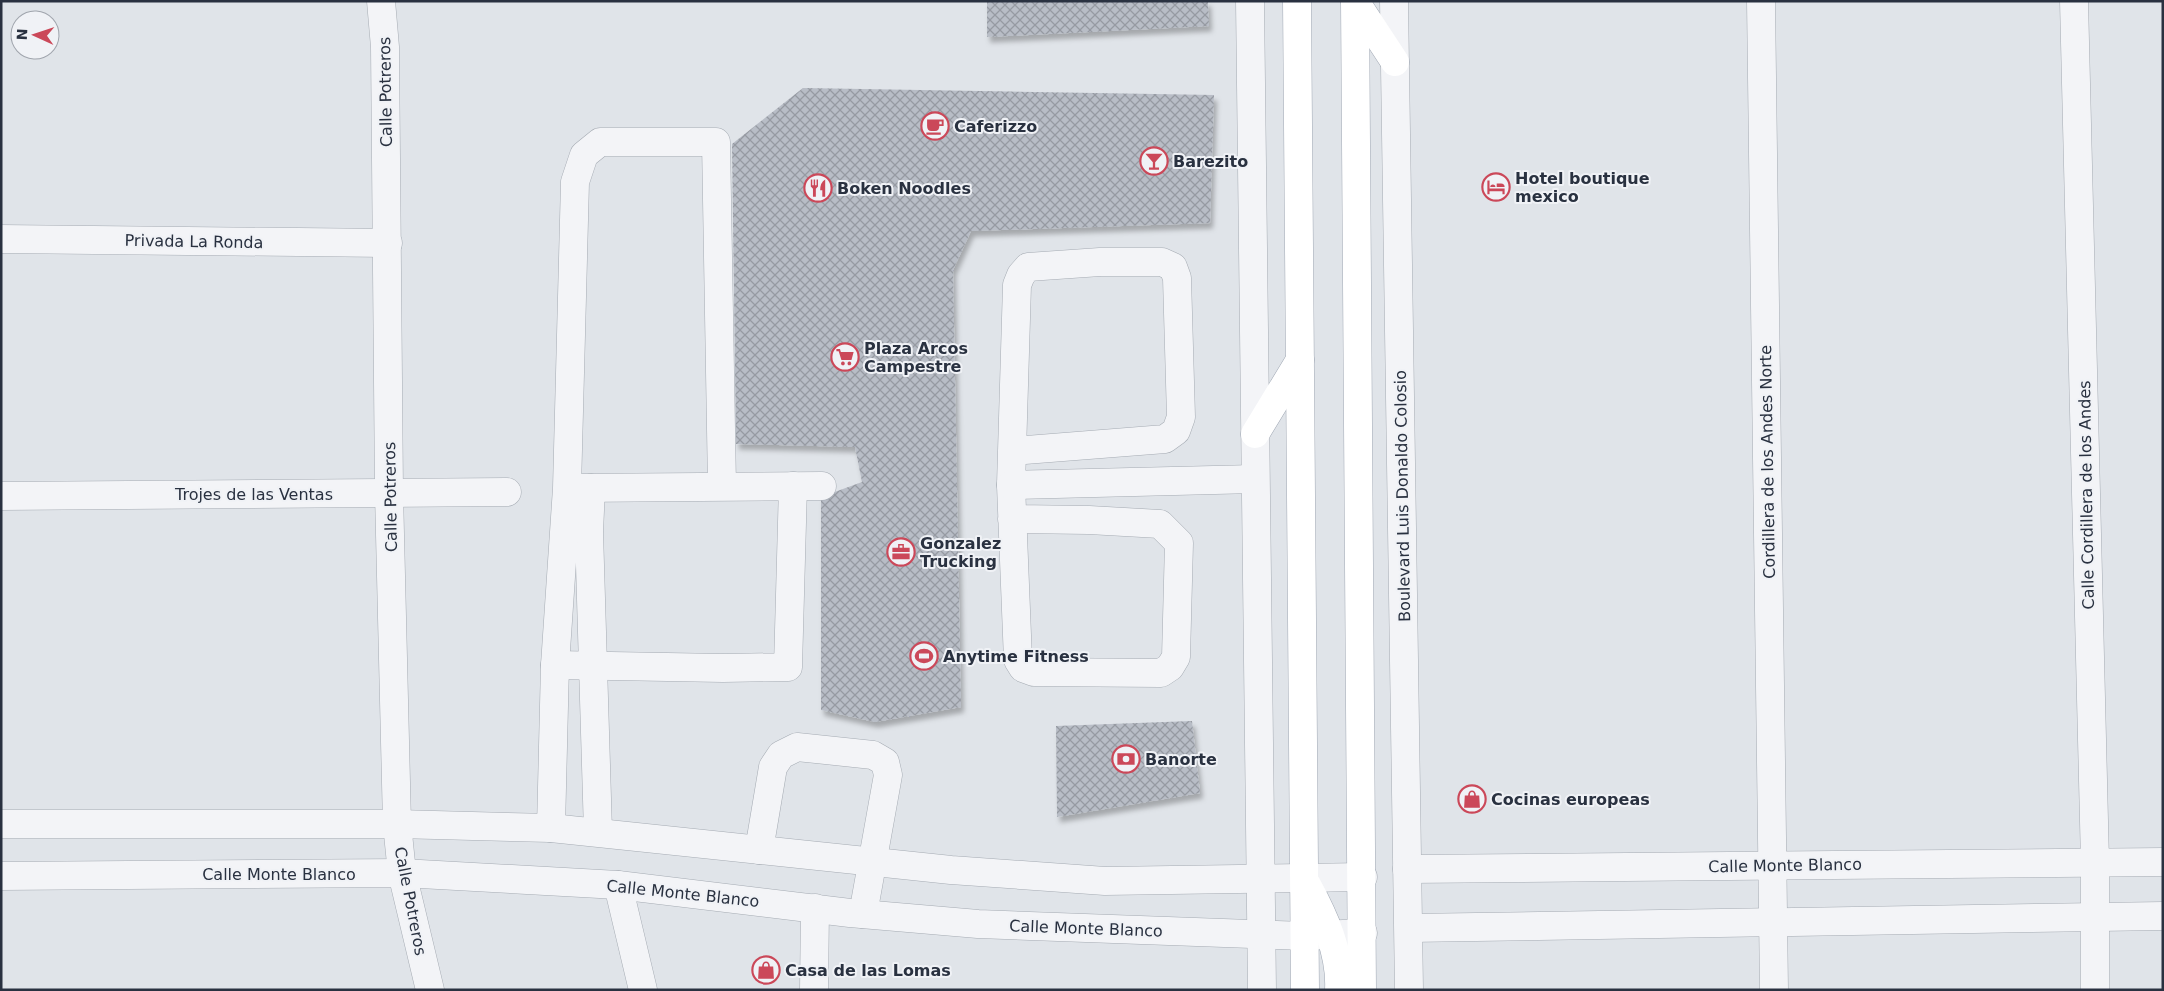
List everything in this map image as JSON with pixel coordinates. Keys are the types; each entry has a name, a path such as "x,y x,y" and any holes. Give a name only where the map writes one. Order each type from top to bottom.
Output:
{"main road":[{"path":"1297,1 1304,879 1317,936 1305,990"},
{"path":"1355,1 1395,62"},
{"path":"1355,1 1362,990"},
{"path":"1255,434 1300,360"},
{"path":"1317,936 1332,944 1339,990"}],"street":[{"name":"Calle Potreros","path":"381,1 385,47 389,493 397,824 402,873 430,990"},
{"path":"1250,1 1259,880 1262,990"},
{"name":"Boulevard Luis Donaldo Colosio","path":"1394,1 1409,990"},
{"name":"Cordillera de los Andes Norte","path":"1761,1 1774,990"},
{"name":"Calle Cordillera de los Andes","path":"2074,1 2095,862 2095,990"},
{"path":"551,828 555,664 579,488 575,182 584,155 600,142 716,142 722,486"},
{"name":"Privada La Ronda","path":"1,239 388,243"},
{"path":"1012,451 1165,439 1176,431 1181,417 1177,278 1173,267 1162,262 1100,262 1028,267 1021,275 1017,285 1012,451 1012,519 1018,660 1023,668 1034,672 1161,674 1170,667 1176,657 1179,542 1171,532 1160,524 1090,520 1012,519"},
{"path":"1012,485 1255,479"},
{"path":"555,664 723,668 788,667 793,486"},
{"path":"579,488 822,486"},
{"path":"579,488 588,532 594,666 598,832"},
{"name":"Trojes de las Ventas","path":"1,496 507,492"},
{"path":"759,850 773,767 781,754 797,747 873,755 885,762 888,774 863,914"},
{"path":"1,824 397,824 551,828 951,870 1105,881 1362,877"},
{"name":"Calle Monte Blanco","path":"1407,869 2163,862"},
{"name":"Calle Monte Blanco","path":"1,876 402,873 618,885 863,914 978,924 1317,936 1363,933"},
{"path":"618,885 643,990"},
{"path":"814,990 815,908"},
{"path":"1409,928 2163,916"}],"building":[{"path":"987,1 1208,1 1209,26 987,37"},
{"name":"Plaza Arcos Campestre","path":"803,88 1214,95 1210,223 971,231 953,270 961,707 875,722 821,710 821,497 862,482 855,447 736,444 732,144"},
{"name":"Banorte","path":"1192,721 1200,793 1057,817 1056,726"}],"place":[{"name":"Caferizzo","path":"935,126"},
{"name":"Barezito","path":"1154,161"},
{"name":"Hotel boutique mexico","path":"1496,187"},
{"name":"Boken Noodles","path":"818,188"},
{"name":"Plaza Arcos Campestre","path":"845,357"},
{"name":"Gonzalez Trucking","path":"901,552"},
{"name":"Anytime Fitness","path":"924,656"},
{"name":"Banorte","path":"1126,759"},
{"name":"Cocinas europeas","path":"1472,799"},
{"name":"Casa de las Lomas","path":"766,970"}]}
